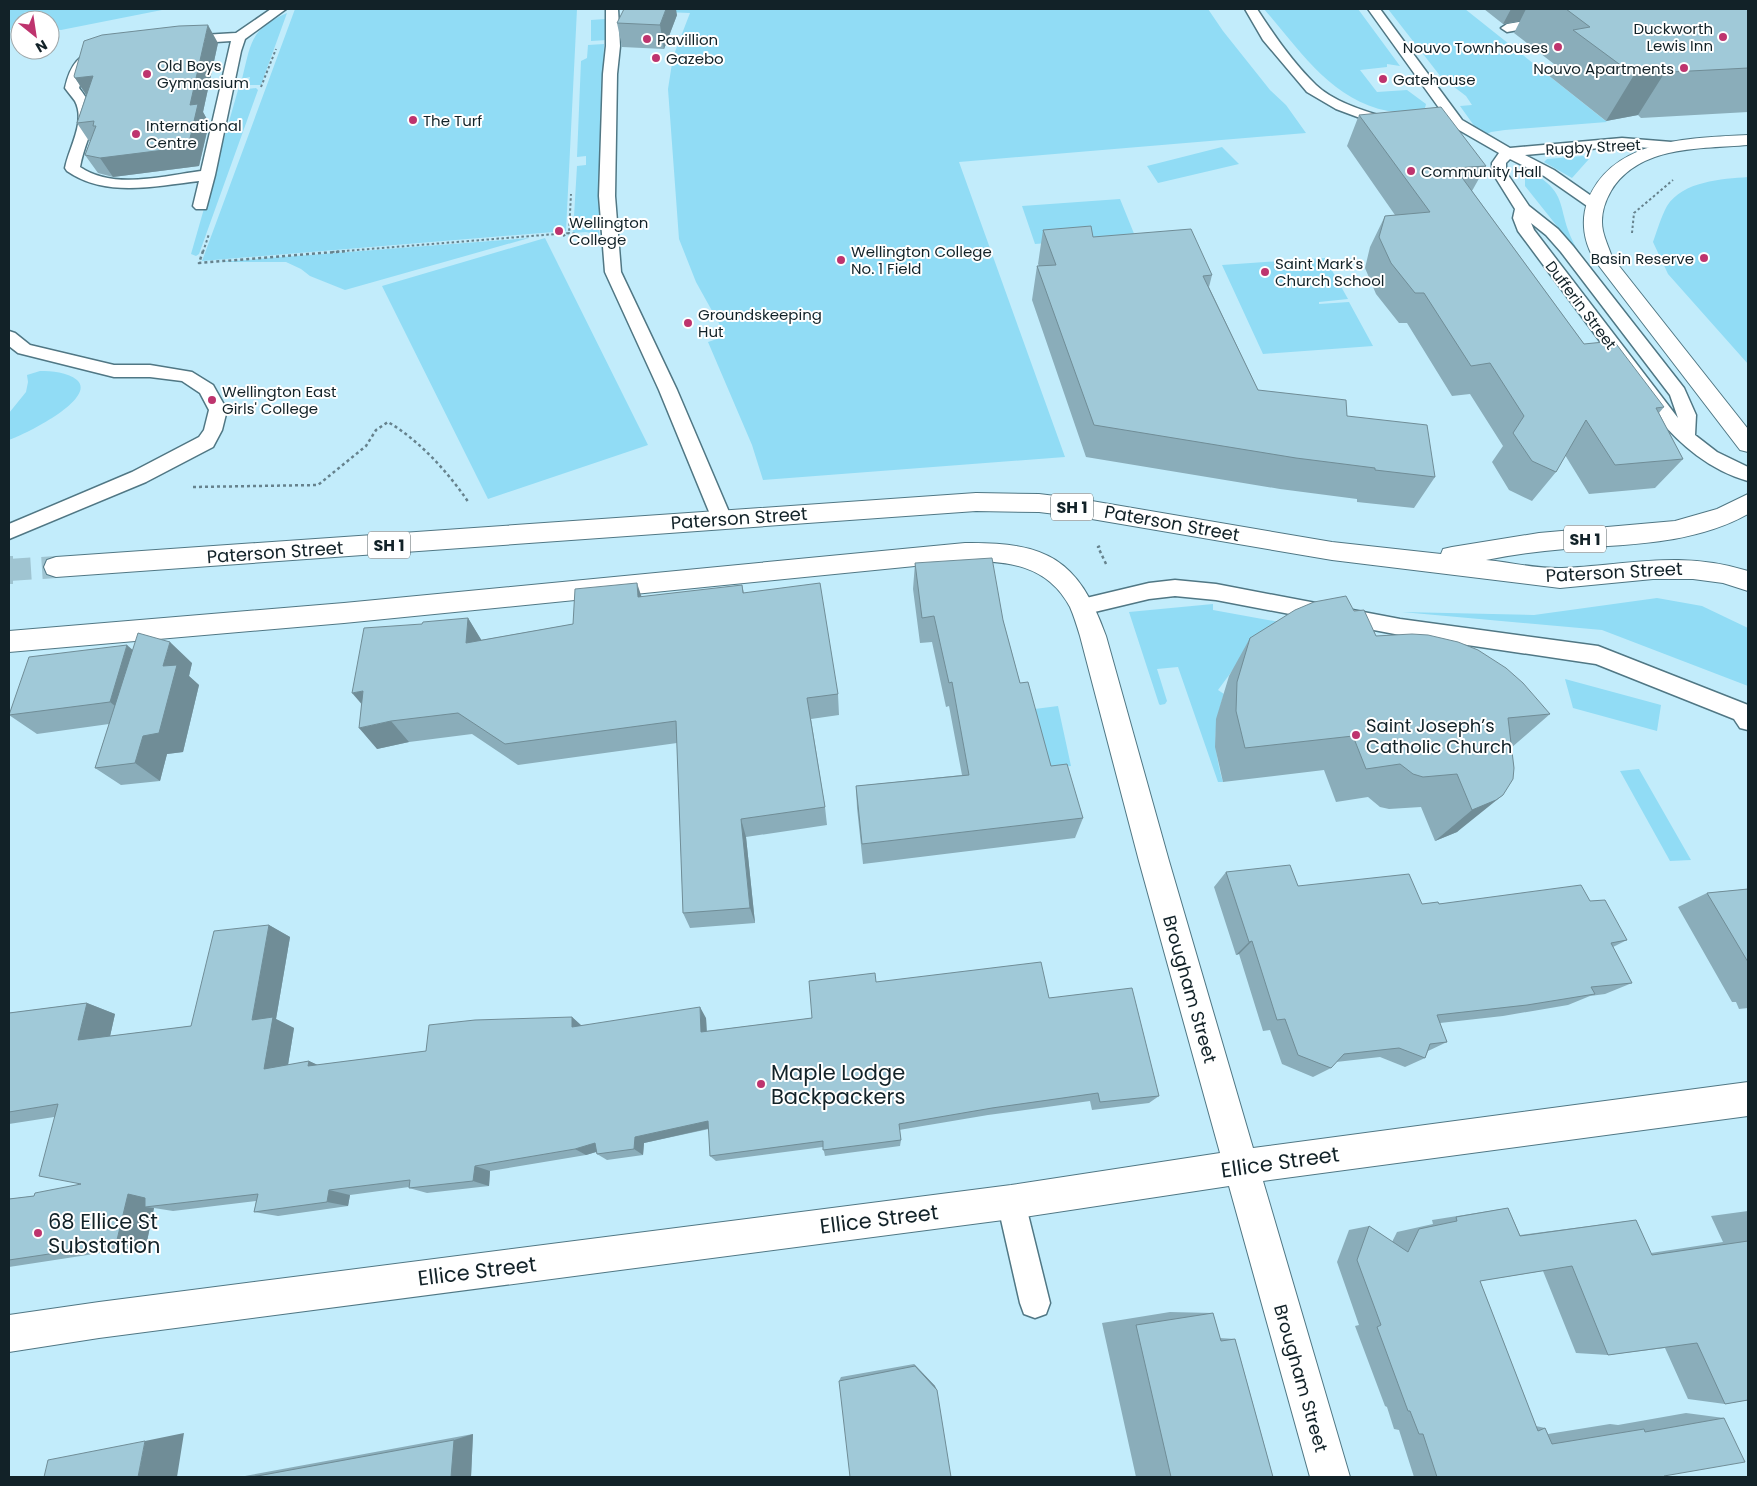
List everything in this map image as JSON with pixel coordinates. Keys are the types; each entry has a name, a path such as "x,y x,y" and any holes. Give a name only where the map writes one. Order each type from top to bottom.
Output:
{"main road":[{"name":"Rugby Street","path":"1595,205 1608,181 1627,163 1648,154 1679,146 1748,140"},
{"path":"1595,205 1593,231 1603,258 1748,444"},
{"name":"Paterson Street","path":"56,567 403,544 722,519 976,502 1038,503 1139,517 1332,551 1560,578 1653,569 1693,569 1723,574 1748,581"},
{"name":"Paterson Street","path":"1418,562 1540,542 1587,539 1692,526 1714,521 1748,503"},
{"name":"Brougham Street","path":"9,642 344,613 926,556 993,551 1023,555 1040,561 1056,572 1068,585 1082,607 1093,636 1154,861 1330,1477"},
{"name":"Ellice Street","path":"9,1334 119,1317 1011,1202 1241,1167 1748,1099"}],"lane":[{"path":"201,206 234,51 240,37 280,9"},
{"path":"612,9 613,46 610,82 607,196 614,272 668,390 722,519"},
{"path":"1251,9 1268,37 1312,89 1341,106 1384,122 1410,124"},
{"path":"1374,9 1458,123 1477,136 1549,173 1595,205"},
{"path":"1507,28 1562,19"},
{"path":"169,42 240,37"},
{"path":"115,48 90,54 76,68 72,88 84,105 86,124 73,155 72,168 90,180 110,183 158,182 208,175"},
{"path":"1442,124 1458,123"},
{"name":"Rugby Street","path":"1508,152 1622,142 1679,146"},
{"name":"Dufferin Street","path":"1508,152 1500,163 1499,172 1524,209 1521,218 1526,231 1646,393 1685,438 1712,459 1748,474"},
{"path":"1524,209 1552,232 1567,249 1678,392 1686,406 1688,416 1685,438"},
{"path":"9,337 24,349 114,371 150,371 186,376 206,389 218,410 213,430 206,442 139,477 9,532"},
{"path":"1082,607 1140,593 1175,588 1216,592 1400,627 1598,655 1742,712 1748,721"},
{"path":"1011,1202 1035,1303"}],"path":[{"path":"255,87 262,87 278,44"},
{"path":"1634,239 1632,231 1634,213 1674,179"},
{"path":"569,233 571,194"},
{"path":"212,226 199,263 569,233"},
{"path":"563,236 569,233"},
{"path":"185,488 318,485 366,446 376,430 388,422 403,431 454,481 470,505"}],"shaded area":[{"path":"9,9 167,9 61,30 60,10 10,10 9,30"},
{"name":"The Turf","path":"295,9 577,9 566,231 202,261"},
{"name":"Wellington College No. 1 Field","path":"642,9 1208,9 1223,31 1270,90 1286,105 1306,133 959,162 1065,457 763,480 752,445 708,342 726,336 696,282 679,239 668,89 673,57 690,13 640,11"},
{"path":"1264,9 1358,9 1400,66 1387,64 1387,67 1360,70 1377,92 1407,90 1426,104 1425,108 1412,112 1392,112 1368,105 1350,96 1333,85 1318,71"},
{"path":"1388,9 1465,9 1607,122 1505,130 1485,135 1480,134 1460,106 1472,105 1466,96 1441,77"},
{"path":"287,13 261,85 248,85 250,77 242,79 254,38 266,25"},
{"path":"605,19 607,40 591,41 591,20"},
{"path":"604,44 599,235 586,232 573,233 577,166 586,165 586,156 577,157 581,61 587,58 588,45"},
{"path":"256,88 258,90 199,254 196,256 191,254 238,90"},
{"path":"1222,147 1239,164 1158,183 1147,166"},
{"path":"1583,156 1589,159 1572,178 1544,162 1547,159"},
{"path":"1525,171 1532,172 1553,188 1557,194 1569,233 1580,255 1525,186"},
{"name":"Basin Reserve","path":"1748,177 1748,364 1668,274 1653,242 1667,206 1683,191 1715,180"},
{"path":"1120,199 1135,236 1035,244 1022,206"},
{"path":"529,238 345,290 310,276 301,269 286,262 219,262"},
{"path":"545,238 648,445 488,499 382,286"},
{"path":"1325,258 1348,299 1319,302 1319,304 1349,302 1373,346 1263,354 1222,265"},
{"path":"40,371 54,372 73,377 81,388 77,397 56,416 28,432 9,440 9,413 26,392 27,375"},
{"path":"1657,598 1702,606 1748,628 1748,686 1602,630 1402,612 1534,615"},
{"path":"1213,604 1213,610 1357,636 1235,667 1218,690 1224,694 1216,727 1217,759 1223,782 1218,782 1178,667 1157,669 1167,701 1165,704 1159,704 1129,612"},
{"path":"1565,679 1661,705 1657,731 1573,708"},
{"path":"1058,706 1071,766 1043,769 1027,710"},
{"path":"1639,769 1691,860 1670,861 1620,771"}],"building":[{"path":"624,9 666,9 660,25 617,23"},
{"path":"1566,9 1748,9 1748,68 1671,72 1667,69 1634,75 1573,30 1590,27"},
{"path":"208,25 190,105 198,104 188,147 100,158 85,155 96,126 93,126 94,121 77,123 93,76 75,78 74,76 84,41 102,35 179,26"},
{"path":"1441,107 1486,166 1455,168 1584,344 1614,341 1664,407 1656,408 1683,459 1615,465 1586,420 1556,472 1532,461 1513,433 1524,416 1490,363 1471,366 1424,293 1415,293 1391,263 1379,237 1385,216 1430,212 1359,115"},
{"path":"1091,226 1093,237 1191,229 1212,275 1203,276 1258,390 1346,400 1347,416 1427,425 1435,477 1296,458 1094,425 1037,266 1056,265 1043,230"},
{"path":"992,558 1003,620 1020,683 1028,682 1051,766 1067,764 1083,818 862,844 856,786 969,775 952,682 949,683 934,616 922,618 915,563"},
{"path":"637,583 638,597 742,585 743,593 820,583 838,694 807,698 825,807 741,819 750,908 683,913 676,721 505,744 458,713 391,721 359,728 363,691 352,693 364,628 422,624 423,622 468,618 466,643 573,624 575,589"},
{"path":"1346,596 1354,611 1364,610 1376,636 1428,635 1458,642 1478,650 1506,668 1523,683 1550,714 1508,718 1514,768 1513,779 1503,795 1472,810 1457,774 1423,777 1413,774 1400,764 1366,769 1353,736 1245,748 1236,711 1237,682 1250,638 1295,610 1314,602"},
{"path":"138,633 170,642 163,666 177,665 159,733 143,736 135,763 95,768"},
{"path":"127,645 110,702 9,715 29,657"},
{"path":"1290,865 1298,886 1409,874 1422,904 1438,902 1439,904 1581,885 1590,901 1605,900 1627,940 1611,943 1632,983 1591,987 1595,994 1527,1005 1437,1015 1447,1042 1430,1044 1425,1058 1399,1048 1344,1054 1331,1068 1298,1055 1285,1019 1277,1020 1252,941 1249,942 1226,872"},
{"path":"1748,889 1748,962 1707,893"},
{"path":"269,925 252,1020 273,1017 264,1069 309,1061 308,1066 426,1051 429,1025 475,1020 572,1017 572,1027 700,1007 701,1032 812,1018 809,981 875,973 876,982 1041,962 1049,998 1132,988 1159,1096 1100,1102 1098,1093 992,1108 899,1124 901,1140 823,1150 823,1141 710,1156 708,1121 635,1137 634,1149 597,1154 595,1143 575,1149 475,1166 473,1181 409,1188 410,1180 329,1190 327,1202 254,1212 258,1194 145,1207 145,1198 128,1194 116,1244 9,1260 9,1199 34,1196 35,1193 81,1184 39,1176 58,1104 9,1112 9,1013 87,1003 78,1040 191,1026 214,931"},
{"path":"1508,1208 1520,1236 1636,1220 1652,1255 1748,1241 1748,1400 1725,1404 1697,1343 1608,1355 1572,1266 1480,1281 1538,1431 1545,1428 1552,1444 1644,1429 1645,1432 1724,1418 1745,1462 1664,1477 1437,1477 1423,1434 1419,1434 1410,1411 1408,1411 1377,1327 1381,1325 1357,1260 1369,1226 1408,1252 1419,1229 1457,1221 1456,1217"},
{"path":"1213,1313 1221,1341 1235,1339 1273,1477 1171,1477 1136,1325"},
{"path":"915,1366 937,1390 951,1477 850,1477 839,1381"},
{"path":"454,1440 451,1477 252,1477"},
{"path":"145,1441 138,1477 44,1477 48,1460"}],"tunnel":[{"path":"13,570 9,570 56,567"}],"place":[{"name":"Duckworth Lewis Inn","path":"1723,37"},
{"name":"Pavillion","path":"647,39"},
{"name":"Nouvo Townhouses","path":"1558,47"},
{"name":"Gazebo","path":"656,58"},
{"name":"Nouvo Apartments","path":"1684,68"},
{"name":"Old Boys Gymnasium","path":"147,74"},
{"name":"Gatehouse","path":"1383,79"},
{"name":"The Turf","path":"413,120"},
{"name":"International Centre","path":"136,134"},
{"name":"Community Hall","path":"1411,171"},
{"name":"Wellington College","path":"559,231"},
{"name":"Basin Reserve","path":"1704,258"},
{"name":"Wellington College No. 1 Field","path":"841,260"},
{"name":"Saint Mark's Church School","path":"1265,272"},
{"name":"Groundskeeping Hut","path":"688,323"},
{"name":"Wellington East Girls' College","path":"212,400"},
{"name":"Saint Joseph’s Catholic Church","path":"1356,735"},
{"name":"Maple Lodge Backpackers","path":"761,1084"},
{"name":"68 Ellice St Substation","path":"38,1233"}]}
